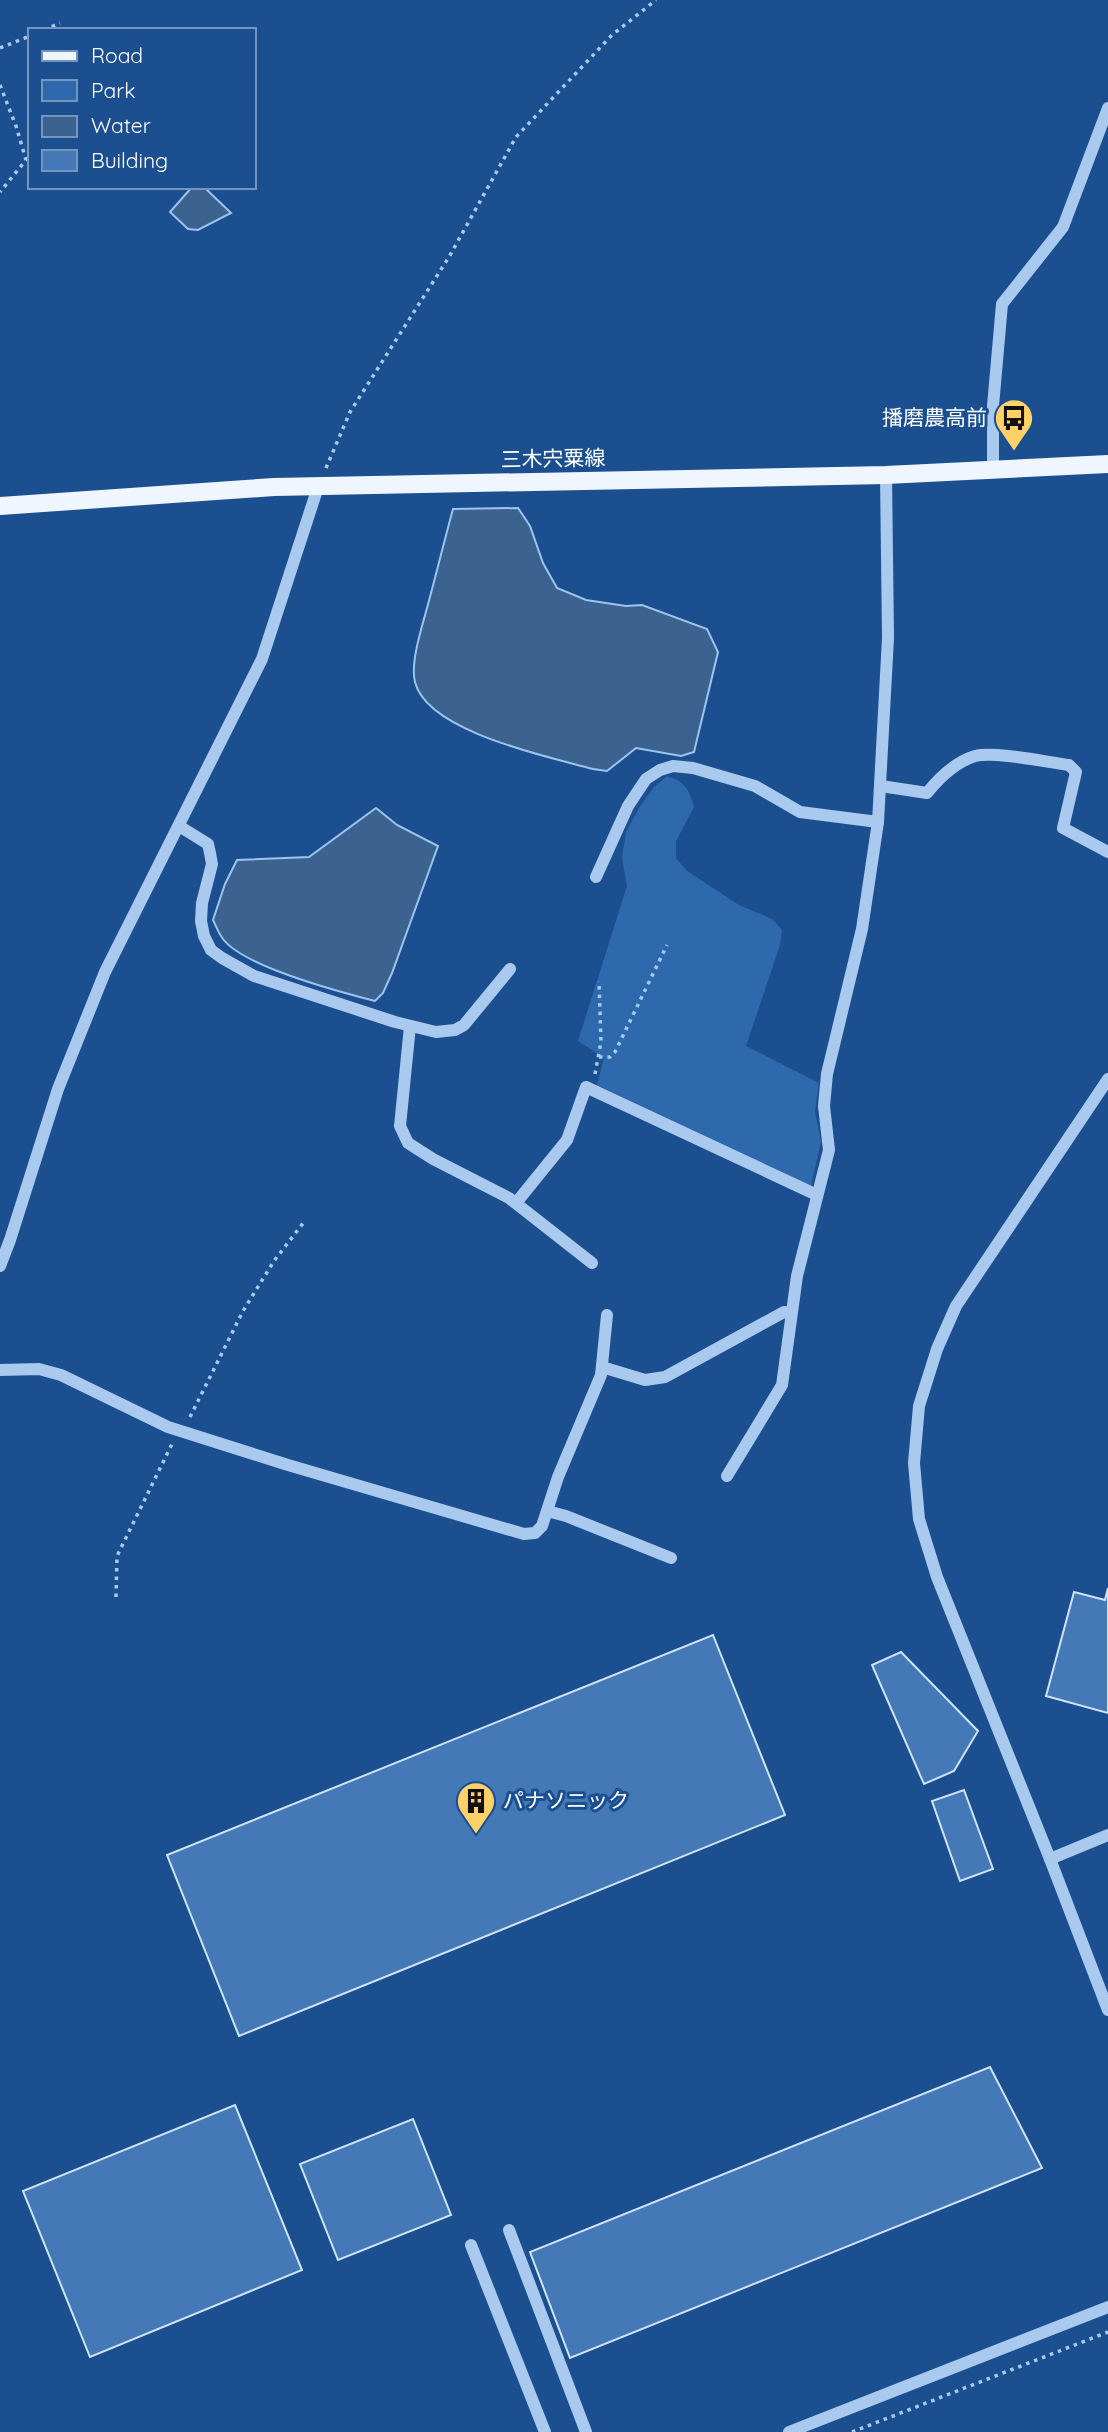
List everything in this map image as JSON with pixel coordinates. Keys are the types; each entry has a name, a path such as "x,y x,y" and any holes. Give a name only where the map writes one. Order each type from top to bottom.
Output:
{"main road":[{"name":"三木宍粟線","path":"0,506 274,487 886,475 1108,464"}],"street":[{"path":"993,470 993,406 1002,304 1063,227 1108,108"},
{"path":"727,1476 782,1385 797,1276 829,1150 824,1106 827,1074 862,929 878,822 888,638 886,475"},
{"path":"0,1266 58,1089 105,972 262,659 318,487"},
{"path":"881,786 927,793 941,776 974,757 988,755 1069,765 1076,772 1063,828 1108,852"},
{"path":"596,877 628,806 646,779 660,769 673,766 692,768 755,786 800,811 878,822"},
{"path":"179,825 208,845 210,853 212,863 202,903 204,936 211,950 254,976 436,1032 455,1030 464,1025 510,970"},
{"path":"410,1026 400,1126 408,1143 509,1198 592,1263"},
{"path":"1108,1079 956,1306 937,1349 919,1406 914,1463 919,1519 937,1577 1108,2010"},
{"path":"516,1203 567,1140 586,1087 817,1195"},
{"path":"602,1367 645,1380 665,1377 784,1312 791,1314"},
{"path":"0,1370 39,1369 61,1375 179,1430 524,1534 535,1533 542,1526 558,1478 601,1375 607,1315"},
{"path":"547,1511 671,1558"},
{"path":"1050,1859 1108,1835"},
{"path":"509,2230 586,2432"},
{"path":"471,2245 545,2432"},
{"path":"789,2432 1108,2307"}],"path":[{"path":"318,487 350,412 449,257 516,136 612,35 656,0"},
{"path":"49,28 60,23"},
{"path":"0,48 28,37"},
{"path":"0,85 26,160 0,192"},
{"path":"599,1057 610,1057 615,1052 667,946"},
{"path":"592,1090 601,1042 599,981"},
{"path":"116,1597 117,1556 179,1430 194,1412 243,1311 274,1262 304,1222"},
{"path":"852,2432 1108,2332"}],"green space":[{"path":"667,776 685,787 694,807 676,841 676,858 687,871 739,905 772,919 782,930 780,945 746,1046 819,1083 815,1111 821,1142 811,1186 597,1085 604,1058 578,1041 627,886 622,857 626,832 653,788"}],"water":[{"path":"190,189 206,189 231,213 198,230 188,229 170,212"},
{"path":"518,508 530,526 543,563 557,588 586,600 626,606 642,605 707,629 718,652 694,752 681,756 636,748 607,771 593,769 492,740 442,715 424,700 415,682 415,655 453,509"},
{"path":"376,808 397,825 438,846 392,973 383,993 375,1001 271,969 234,949 223,939 213,920 225,884 237,860 309,857"}],"building":[{"path":"1108,1588 1108,1713 1046,1696 1074,1592 1105,1600"},
{"name":"パナソニック","path":"713,1635 785,1815 239,2036 167,1855"},
{"path":"901,1652 978,1731 954,1771 924,1784 872,1665"},
{"path":"964,1790 993,1869 960,1881 932,1801"},
{"path":"990,2067 1042,2168 570,2358 530,2252"},
{"path":"235,2105 302,2270 90,2357 23,2191"},
{"path":"413,2119 451,2215 338,2260 300,2164"}],"place":[{"name":"播磨農高前","path":"1014,452"},
{"name":"パナソニック","path":"476,1835"}]}
